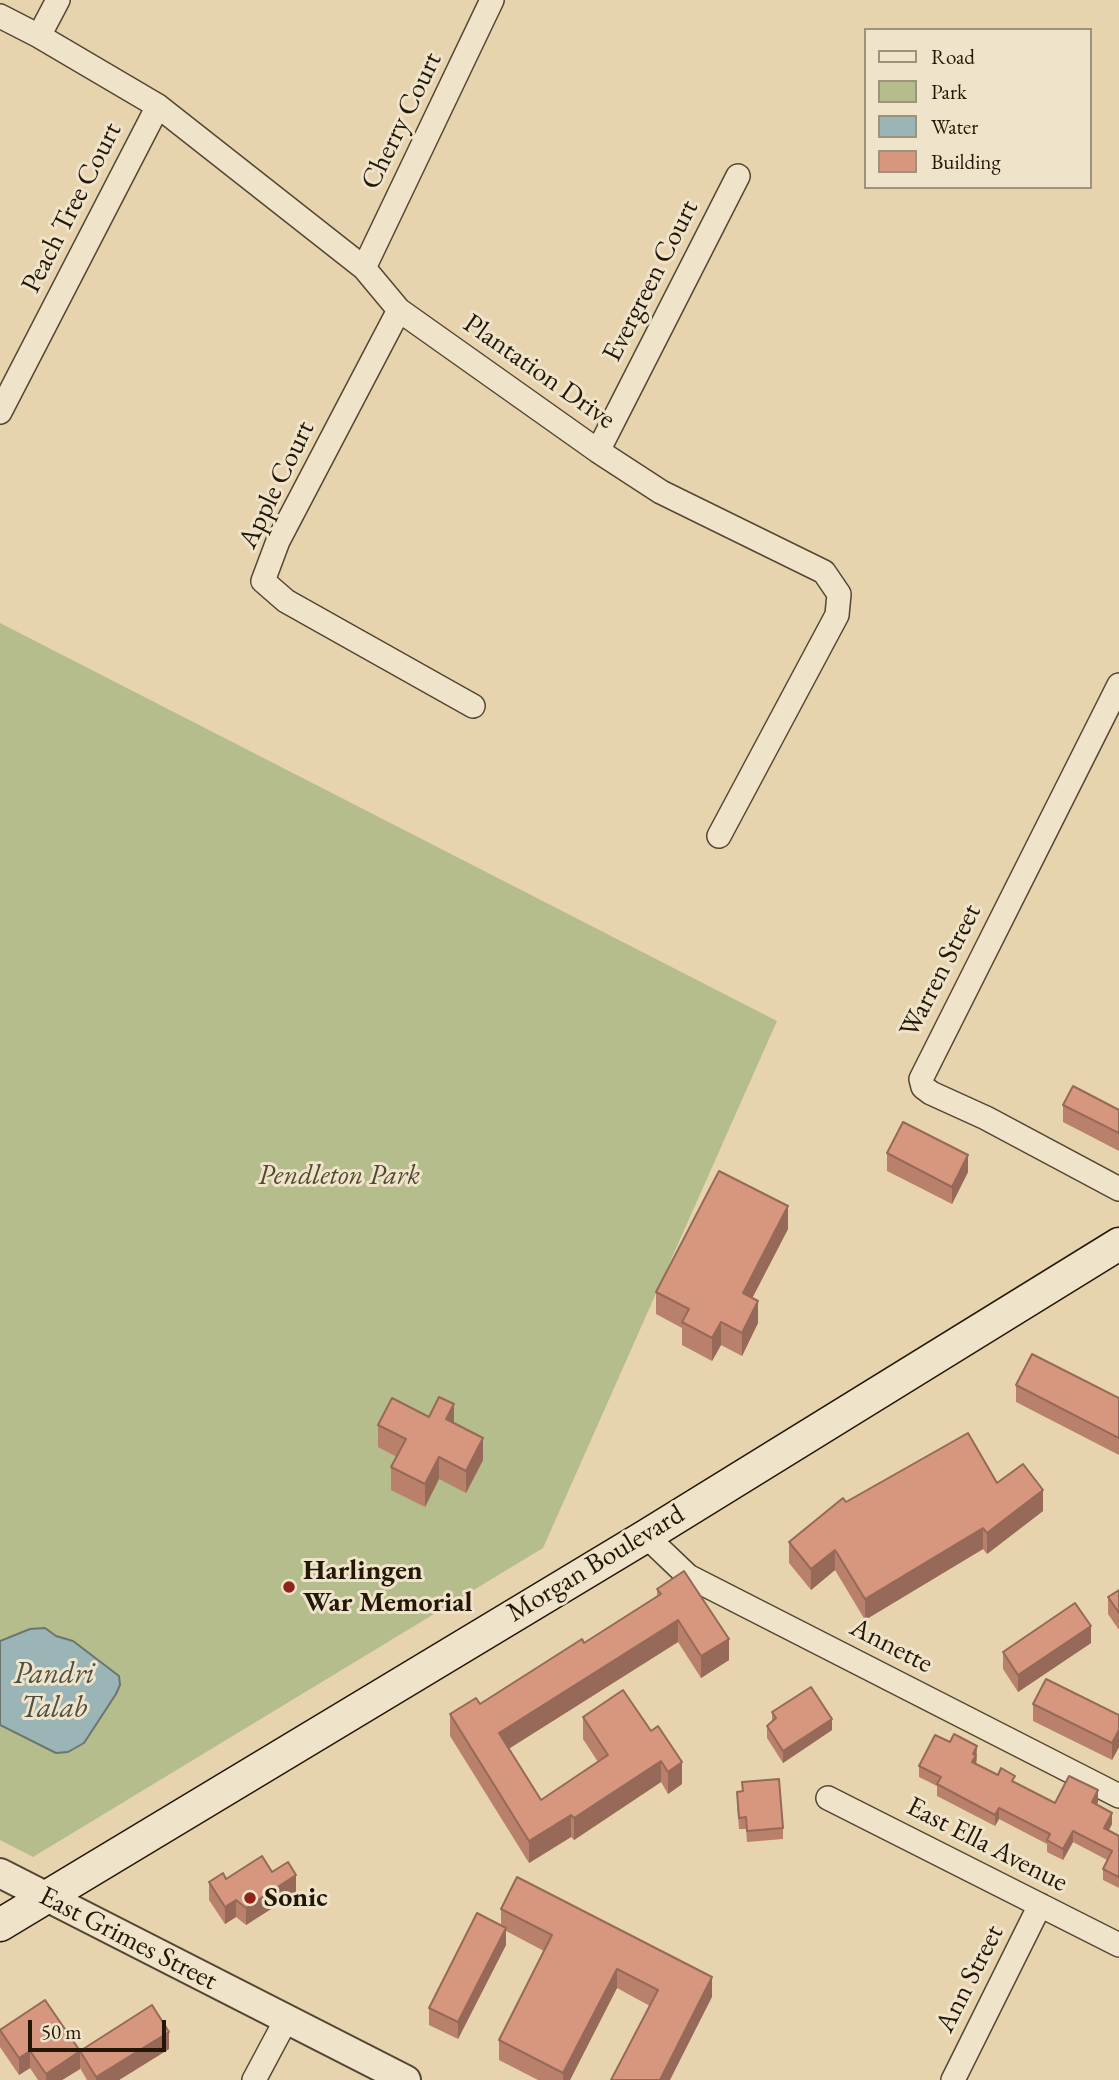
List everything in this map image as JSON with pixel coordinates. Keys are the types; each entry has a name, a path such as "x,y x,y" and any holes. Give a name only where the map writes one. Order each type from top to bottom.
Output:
{"main road":[{"name":"Morgan Boulevard","path":"0,1925 646,1536 1119,1244"}],"street":[{"path":"39,36 58,0"},
{"name":"Cherry Court","path":"364,268 492,0"},
{"name":"Plantation Drive","path":"0,16 158,106 364,268 399,310 598,450 662,492 824,572 839,594 836,615 719,836"},
{"name":"Peach Tree Court","path":"0,412 158,106"},
{"name":"Evergreen Court","path":"598,450 738,176"},
{"name":"Apple Court","path":"399,310 278,541 263,581 285,601 473,706"},
{"name":"Warren Street","path":"1119,685 1111,723 921,1079 923,1087 931,1093 986,1118 1119,1189"},
{"name":"Annette","path":"646,1536 688,1576 1119,1796"},
{"name":"East Ella Avenue","path":"828,1798 1119,1945"},
{"name":"East Grimes Street","path":"0,1873 406,2080"},
{"name":"Ann Street","path":"953,2080 1040,1905"},
{"path":"254,2080 286,2020"}],"green space":[{"name":"Pendleton Park","path":"0,623 777,1021 543,1548 33,1857 0,1840"}],"water":[{"name":"Pandri Talab","path":"45,1628 56,1636 73,1641 119,1676 120,1685 116,1694 84,1743 68,1752 56,1753 0,1725 0,1641 30,1629"}],"building":[{"path":"1073,1086 1119,1110 1119,1133 1063,1105"},
{"path":"903,1122 968,1155 952,1187 887,1153"},
{"path":"719,1171 788,1206 743,1293 758,1301 742,1333 721,1322 712,1338 682,1322 689,1309 656,1292"},
{"path":"1032,1354 1119,1398 1119,1438 1016,1385"},
{"path":"439,1397 454,1404 446,1419 483,1438 466,1471 439,1457 425,1484 391,1467 406,1439 378,1425 392,1398 429,1417"},
{"path":"968,1433 997,1483 1023,1464 1043,1490 987,1533 983,1528 865,1599 835,1550 811,1569 789,1542 843,1498 846,1502"},
{"path":"684,1571 729,1639 701,1656 678,1620 499,1733 541,1800 608,1755 583,1717 623,1690 651,1731 658,1726 682,1762 668,1772 661,1761 574,1818 571,1815 529,1841 450,1714 476,1698 480,1704 582,1639 584,1643 661,1594 657,1589"},
{"path":"1119,1590 1119,1613 1108,1597"},
{"path":"1075,1603 1091,1626 1018,1675 1003,1652"},
{"path":"1046,1679 1119,1715 1119,1730 1112,1743 1033,1704"},
{"path":"811,1687 832,1719 783,1751 767,1726 776,1718 772,1712"},
{"path":"954,1734 977,1746 972,1762 998,1775 1001,1768 1015,1776 1012,1781 1055,1803 1069,1776 1098,1790 1092,1802 1112,1813 1104,1828 1119,1836 1119,1877 1103,1869 1112,1851 1073,1831 1063,1849 1047,1840 1050,1834 999,1808 995,1815 937,1784 941,1777 919,1766 935,1735 950,1742"},
{"path":"779,1779 783,1828 747,1831 746,1817 739,1818 737,1792 743,1791 742,1782"},
{"path":"262,1856 272,1872 288,1862 296,1875 246,1908 236,1900 225,1907 209,1882 223,1873 226,1879"},
{"path":"517,1877 712,1977 660,2080 611,2080 658,1990 617,1969 563,2073 499,2040 552,1935 501,1909"},
{"path":"477,1913 506,1928 458,2022 429,2008"},
{"path":"45,2000 80,2051 46,2074 30,2051 19,2058 0,2030"},
{"path":"152,2005 169,2032 96,2077 80,2051"}],"place":[{"name":"Harlingen War Memorial","path":"289,1587"},
{"name":"Sonic","path":"250,1898"}]}
